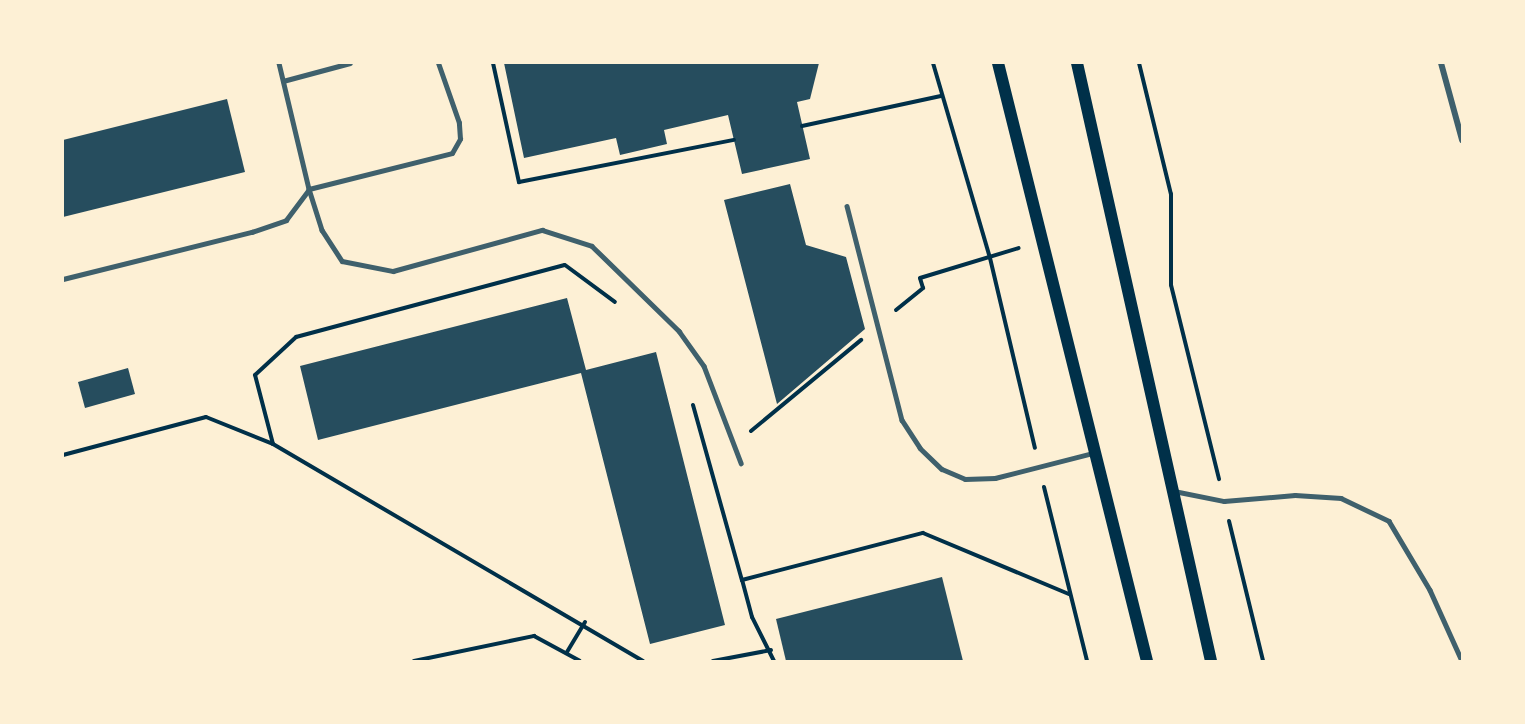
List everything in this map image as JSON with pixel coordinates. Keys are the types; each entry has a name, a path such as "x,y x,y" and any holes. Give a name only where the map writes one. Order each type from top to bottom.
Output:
{"main road":[{"path":"998,63 1147,661"},
{"path":"1077,63 1211,661"}],"street":[{"path":"1441,63 1462,140"}],"lane":[{"path":"279,63 309,189 322,230 342,261 393,271 542,230 592,246 691,349 704,366 741,463"},
{"path":"283,81 350,63"},
{"path":"63,279 252,232 286,220 309,189 452,153 460,139 459,123 438,63"},
{"path":"846,206 902,420 942,469 965,479 995,478 1095,453"},
{"path":"1171,490 1224,501 1295,495 1341,498 1389,521 1430,590 1462,661"}],"path":[{"path":"493,63 519,182 734,140"},
{"path":"933,63 990,258 1087,661"},
{"path":"1139,63 1171,194 1171,285 1263,661"},
{"path":"802,126 941,96"},
{"path":"733,447 922,288 920,278 990,258"},
{"path":"273,444 255,375 296,337 565,265 621,306"},
{"path":"689,391 752,617 771,650 774,661"},
{"path":"63,455 206,417 273,444 585,622 643,661"},
{"path":"742,580 923,533 1070,594"},
{"path":"567,652 585,622"},
{"path":"414,661 534,636 580,661"},
{"path":"713,661 771,650"}],"building":[{"path":"504,63 819,63 810,99 797,102 810,159 742,174 728,115 664,130 667,144 620,155 616,138 524,158"},
{"path":"227,99 245,172 63,217 63,140"},
{"path":"790,184 806,245 846,257 865,329 777,404 724,200"},
{"path":"567,298 586,370 656,352 725,625 650,644 581,373 318,440 300,366"},
{"path":"128,368 135,394 85,408 78,382"},
{"path":"942,577 963,661 786,661 776,619"}]}
